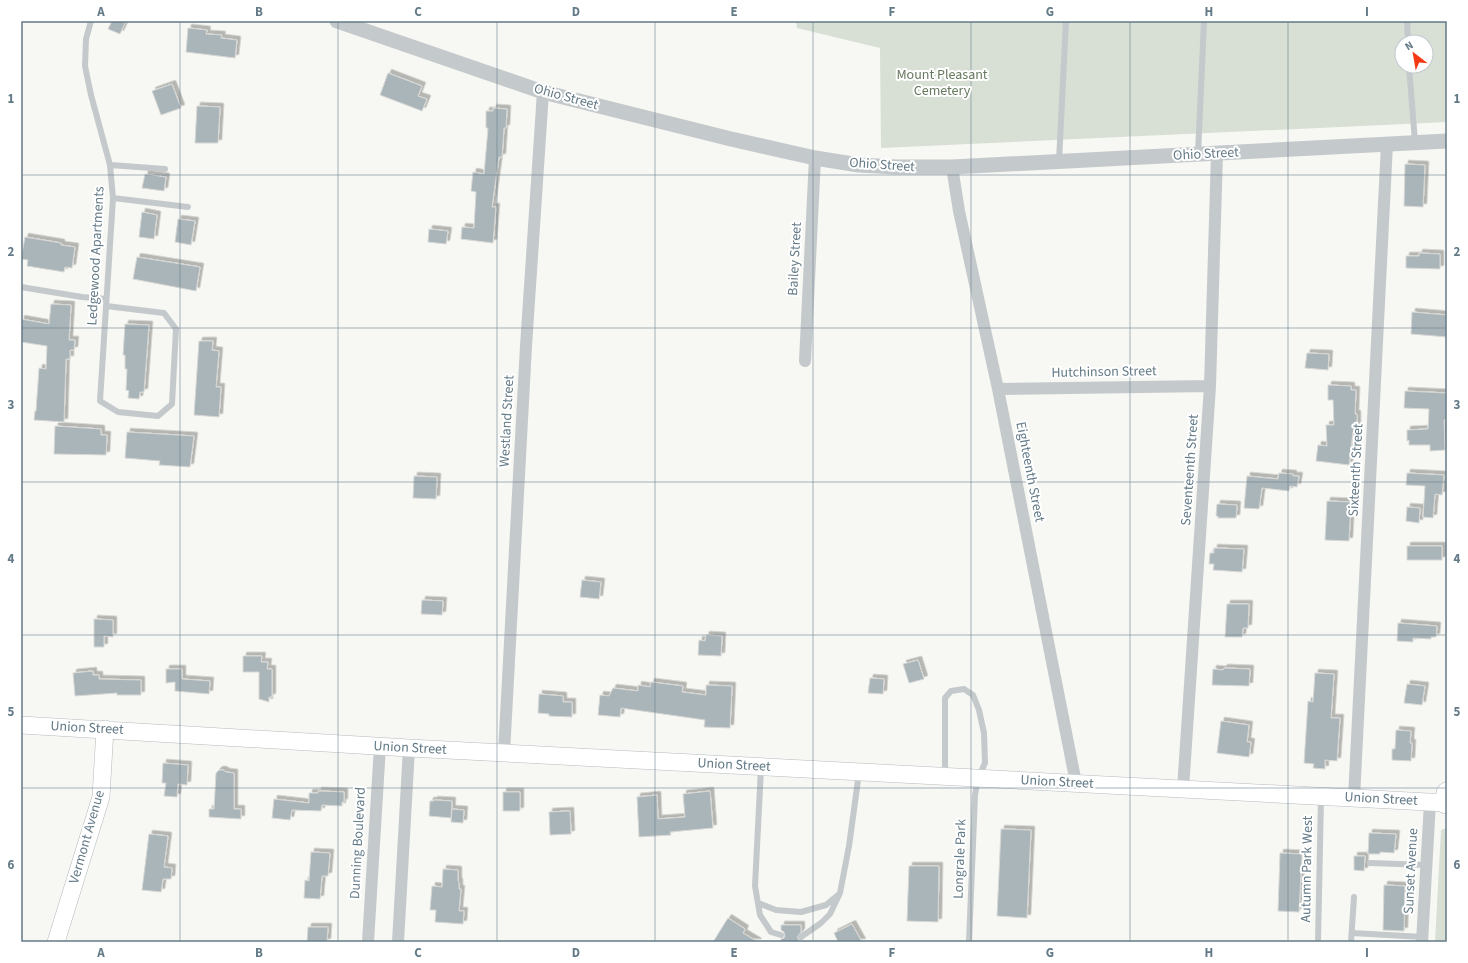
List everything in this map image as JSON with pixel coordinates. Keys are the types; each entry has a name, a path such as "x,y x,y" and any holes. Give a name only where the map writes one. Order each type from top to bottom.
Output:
{"main road":[{"name":"Union Street","path":"21,724 409,748 1354,798 1442,800"},
{"name":"Vermont Avenue","path":"56,942 101,797 105,729"}],"street":[{"name":"Ohio Street","path":"337,21 543,92 731,139 815,158 877,166 952,167 1447,141"},
{"name":"Westland Street","path":"504,753 526,346 543,92"},
{"name":"Sixteenth Street","path":"1354,798 1387,144"},
{"name":"Seventeenth Street","path":"1183,789 1210,386 1217,153"},
{"name":"Bailey Street","path":"805,361 815,158"},
{"name":"Eighteenth Street","path":"952,167 959,211 998,389 1076,783"},
{"name":"Hutchinson Street","path":"998,389 1210,386"},
{"name":"Dunning Boulevard","path":"368,942 380,746"},
{"path":"398,942 409,748"},
{"name":"Sunset Avenue","path":"1423,939 1427,865 1442,800"}],"lane":[{"name":"Ledgewood Apartments","path":"91,21 86,39 85,66 91,95 110,165 113,198 106,298 100,401 118,412 158,416 172,404 176,329 164,313 106,306"},
{"path":"1059,161 1066,21"},
{"path":"1198,154 1204,21"},
{"path":"1407,21 1408,34"},
{"path":"1410,74 1415,143"},
{"path":"110,165 165,169"},
{"path":"113,198 188,208"},
{"path":"21,287 106,298"},
{"name":"Longrale Park","path":"946,776 945,698 950,691 964,689 973,695 979,710 984,733 985,763 978,778 975,795 969,942"},
{"path":"761,766 755,886 760,915 771,932 781,935"},
{"path":"800,937 817,927 830,914 840,893 850,846 859,771"},
{"name":"Autumn Park West","path":"1318,942 1321,796"},
{"path":"1370,863 1427,865"},
{"path":"758,903 776,910 801,912 826,905 840,893"},
{"path":"1351,942 1354,897"},
{"path":"1352,933 1423,939"}],"green space":[{"name":"Mount Pleasant Cemetery","path":"796,21 1447,21 1447,122 881,148 880,48 797,28"},
{"path":"1447,828 1447,942 1435,942 1441,830"}],"building":[{"path":"112,21 126,21 120,34 108,29"},
{"path":"188,28 207,30 206,34 222,35 221,38 237,40 235,58 186,52"},
{"path":"388,73 422,86 418,96 427,99 422,111 380,95"},
{"path":"172,84 181,108 161,115 152,91"},
{"path":"197,106 220,107 218,143 195,143"},
{"path":"493,108 507,109 502,157 499,157 492,207 496,207 493,243 461,239 462,227 474,228 476,192 471,191 473,172 484,174 488,128 486,128 486,111 493,111"},
{"path":"1405,164 1425,165 1423,207 1404,206"},
{"path":"145,174 166,177 164,191 142,188"},
{"path":"142,212 157,215 154,239 139,237"},
{"path":"178,219 195,221 191,245 175,242"},
{"path":"429,229 448,231 446,244 428,242"},
{"path":"25,237 75,247 72,268 65,267 64,272 27,266 28,260 21,259"},
{"path":"1419,253 1440,254 1440,269 1406,268 1406,256 1419,256"},
{"path":"137,257 200,267 196,291 133,279"},
{"path":"51,304 71,305 69,340 75,340 74,350 70,350 70,359 66,359 64,422 34,420 39,368 46,369 47,346 21,342 21,319 49,324"},
{"path":"1412,312 1447,315 1447,337 1411,334"},
{"path":"125,324 149,325 144,392 140,392 139,399 128,398 129,391 126,390 127,369 125,369 125,355 123,355"},
{"path":"199,341 213,341 212,350 219,351 216,387 221,387 219,417 194,415"},
{"path":"1307,353 1329,354 1328,370 1305,368"},
{"path":"1328,385 1351,386 1351,390 1356,390 1355,414 1357,414 1357,432 1353,432 1349,465 1316,461 1318,445 1327,446 1326,425 1334,425 1333,400 1328,400"},
{"path":"1405,391 1447,393 1447,420 1444,420 1445,450 1430,451 1430,445 1409,445 1409,440 1407,441 1407,430 1428,429 1429,409 1404,408"},
{"path":"55,426 101,429 101,435 107,435 106,455 54,454"},
{"path":"127,432 194,436 190,467 159,465 160,461 125,458"},
{"path":"1279,473 1299,476 1297,487 1290,486 1289,491 1262,488 1259,509 1244,508 1247,476 1278,479"},
{"path":"1407,473 1444,475 1442,495 1435,494 1433,518 1423,517 1425,486 1406,485"},
{"path":"414,476 437,477 436,499 413,498"},
{"path":"1327,501 1351,502 1349,541 1325,540"},
{"path":"1217,504 1237,505 1236,518 1218,518 1218,516 1216,516"},
{"path":"1407,507 1420,508 1419,523 1406,521"},
{"path":"1407,546 1442,546 1442,560 1407,560"},
{"path":"1214,548 1244,549 1242,572 1213,570 1214,564 1209,564 1210,553 1214,553"},
{"path":"582,580 601,582 599,599 580,597"},
{"path":"422,600 443,601 442,615 421,614"},
{"path":"1227,604 1249,604 1248,628 1243,628 1242,637 1225,637"},
{"path":"94,619 113,620 113,637 104,636 104,647 94,647"},
{"path":"1398,623 1437,626 1436,637 1431,637 1431,639 1413,638 1413,642 1397,641"},
{"path":"706,635 722,636 721,656 698,655 699,640 705,641"},
{"path":"243,656 262,656 261,662 268,662 267,669 272,669 272,697 269,697 269,702 259,699 259,672 243,672"},
{"path":"918,660 924,679 909,683 903,664"},
{"path":"1224,668 1250,669 1249,686 1212,685 1213,669 1223,670"},
{"path":"166,669 182,669 182,679 210,681 209,694 175,691 175,682 166,683"},
{"path":"93,671 93,675 99,675 99,679 141,680 141,695 117,695 117,693 75,696 73,673"},
{"path":"1315,673 1334,674 1331,718 1340,718 1337,761 1325,760 1325,769 1313,768 1314,764 1304,763 1308,701 1313,702"},
{"path":"870,678 884,679 883,694 868,693"},
{"path":"651,682 683,686 682,692 706,695 706,685 732,686 730,728 704,727 705,720 621,708 620,717 598,715 600,695 609,696 613,688 638,691 638,685 650,687"},
{"path":"1407,684 1425,686 1422,705 1404,703"},
{"path":"539,694 563,696 563,702 572,702 572,717 549,716 549,714 538,713"},
{"path":"1221,721 1249,725 1247,742 1251,742 1249,757 1217,753"},
{"path":"1396,730 1411,731 1411,761 1392,760 1392,749 1395,749"},
{"path":"163,763 188,765 187,785 178,784 177,797 164,796 166,783 162,783"},
{"path":"219,770 234,773 234,809 241,809 241,819 209,817 209,809 214,809 216,773"},
{"path":"318,791 344,792 344,802 342,802 342,806 322,805 321,811 292,810 290,820 272,818 274,799 309,803 309,793 318,793"},
{"path":"710,791 713,828 670,832 671,835 639,837 637,797 657,795 658,819 685,817 683,794"},
{"path":"503,792 520,792 520,811 503,811"},
{"path":"430,801 452,801 451,818 429,816"},
{"path":"452,809 464,810 463,823 451,822"},
{"path":"570,811 571,834 550,835 549,812"},
{"path":"1001,829 1031,830 1027,918 997,916"},
{"path":"1369,833 1396,834 1394,853 1380,852 1380,854 1368,854"},
{"path":"149,834 168,836 164,867 172,868 171,879 163,879 161,892 142,890"},
{"path":"311,852 330,853 328,876 322,876 320,899 304,898 305,880 309,881"},
{"path":"1280,853 1302,854 1299,912 1278,911"},
{"path":"1354,856 1365,856 1364,871 1354,870"},
{"path":"909,866 939,866 938,922 907,921"},
{"path":"443,869 458,870 459,889 461,889 459,911 464,911 463,924 435,922 436,910 430,910 432,886 442,887"},
{"path":"1384,885 1405,886 1404,931 1383,930"},
{"path":"728,918 745,929 743,933 758,942 713,942"},
{"path":"852,924 862,942 838,942 834,933"},
{"path":"781,925 801,925 801,932 797,937 800,942 781,942 781,939 785,936 784,932 781,930"},
{"path":"308,927 328,927 327,942 307,942"}]}
